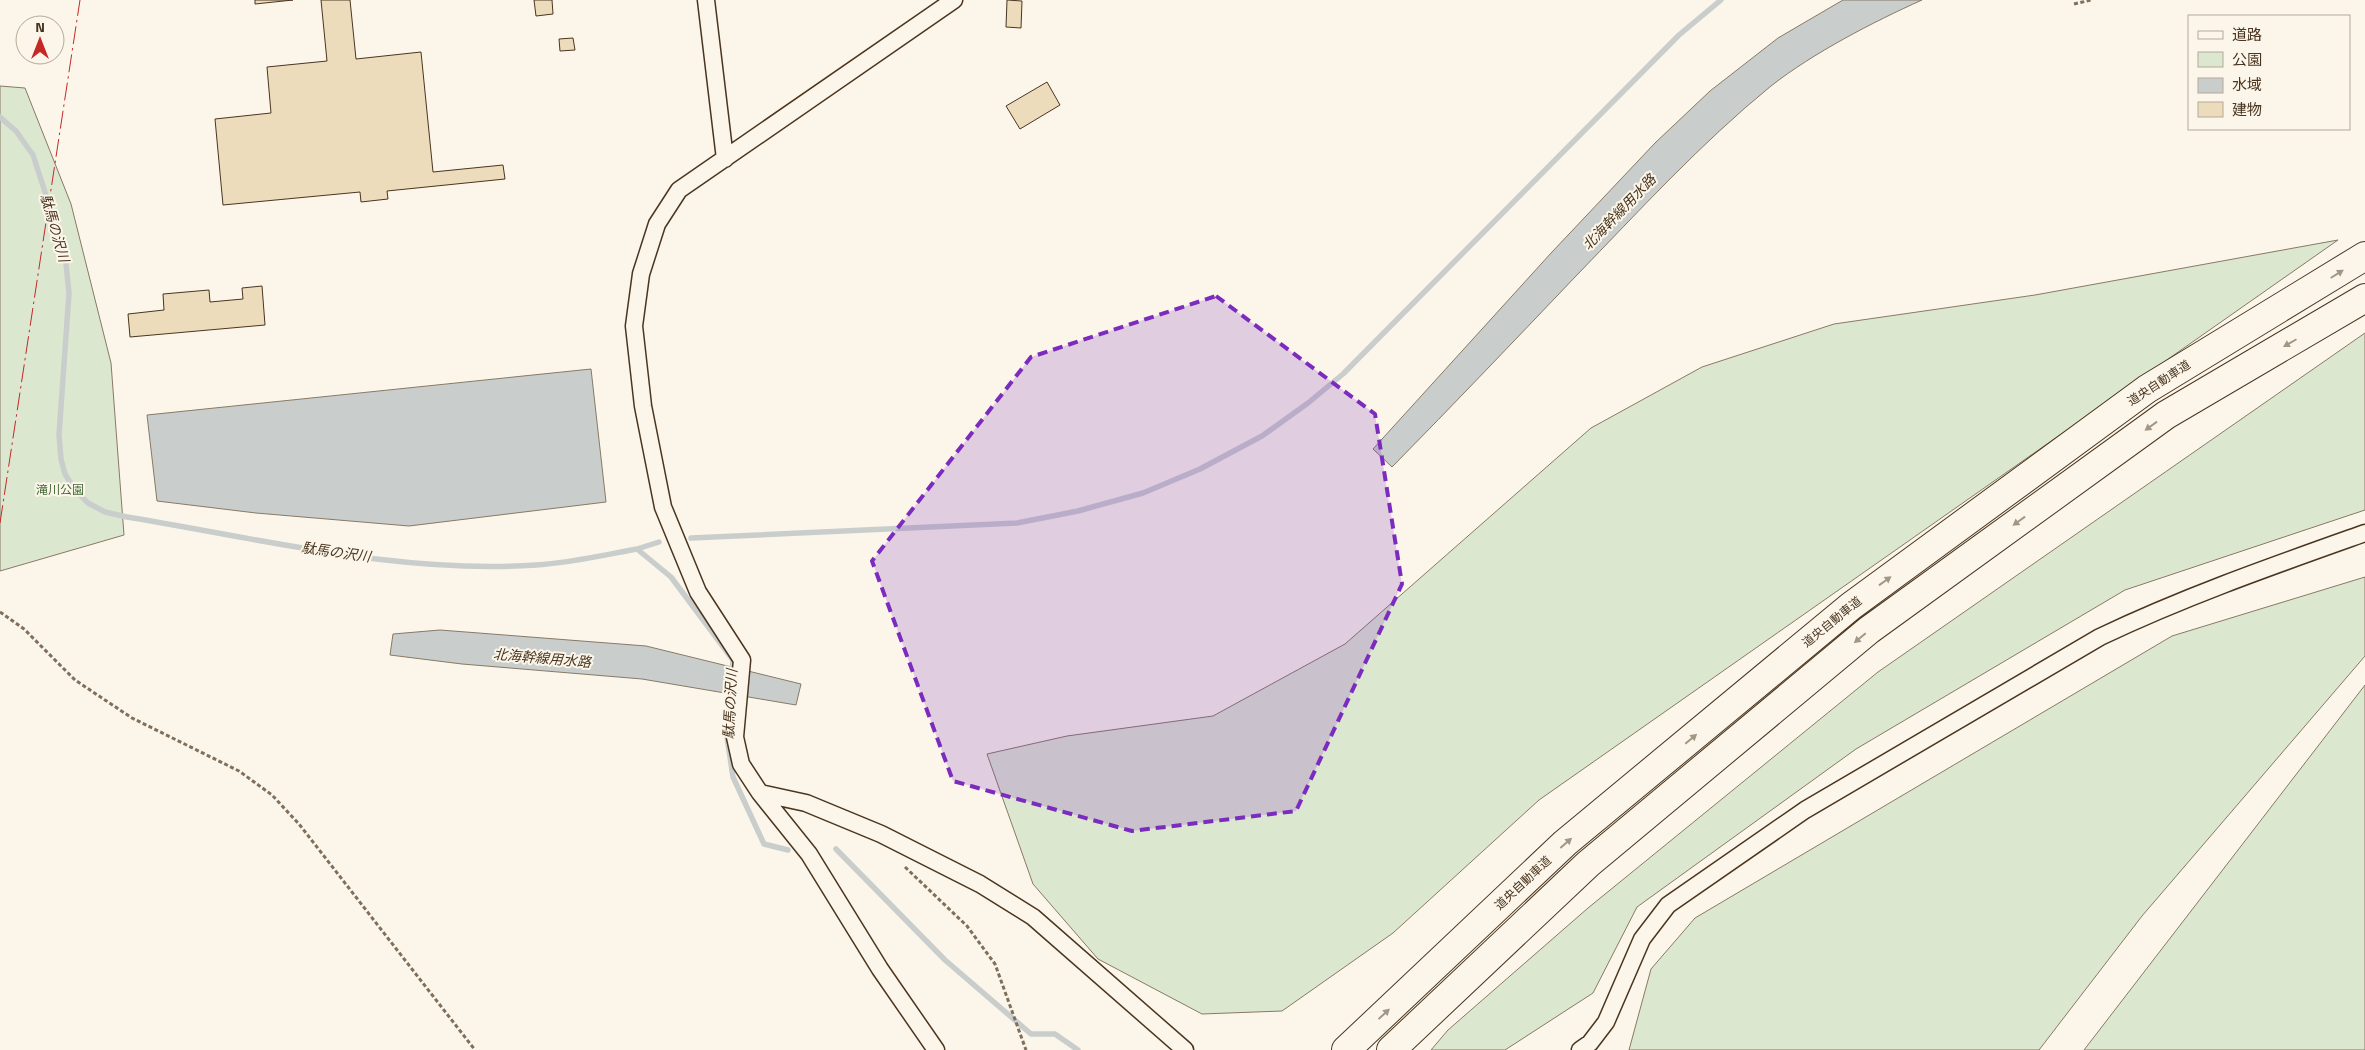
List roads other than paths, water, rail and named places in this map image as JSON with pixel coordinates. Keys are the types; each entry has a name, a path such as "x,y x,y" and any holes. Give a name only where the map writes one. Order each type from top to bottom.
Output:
{"highway":[{"name":"道央自動車道","path":"1347,1049 1565,844 1851,606 2147,389 2365,256"},
{"path":"1391,1050 1588,864 1869,630 2166,415 2365,298"}],"street":[{"path":"706,0 725,159"},
{"path":"936,1050 880,969 809,854 760,793 741,764 735,737 742,660 698,592 663,507 643,406 634,326 641,274 658,224 679,190 954,0"},
{"path":"1580,1050 1590,1043 1606,1022 1642,939 1668,905 1806,810 2100,638 2150,613 2240,577 2365,533"},
{"path":"760,793 806,803 881,834 988,889 1033,917 1185,1050"}],"water":[{"name":"北海幹線用水路","path":"1843,0 1922,0 1844,39 1805,62 1771,86 1671,178 1392,467 1373,449 1552,252 1655,143 1710,91 1778,38"},
{"path":"591,369 606,502 409,526 256,513 157,501 147,415"},
{"name":"北海幹線用水路","path":"440,630 646,646 801,684 796,705 642,679 462,664 390,655 393,634"}],"waterway":[{"path":"691,538 1017,523 1078,511 1143,493 1200,469 1262,436 1308,403 1343,374 1679,35 1721,0"},
{"name":"駄馬の沢川","path":"0,117 16,131 33,155 65,254 69,293 59,435 61,459 65,474 75,490 88,503 105,512 127,517 331,553 382,560 485,566 536,565 574,561 637,549 671,577 733,660 727,737 733,777 764,844 788,850"},
{"path":"637,549 659,542"},
{"name":"駄馬の沢川","path":"836,849 945,960 1031,1034 1055,1034 1078,1050"}],"park label":[{"name":"滝川公園","path":"60,490"}]}
